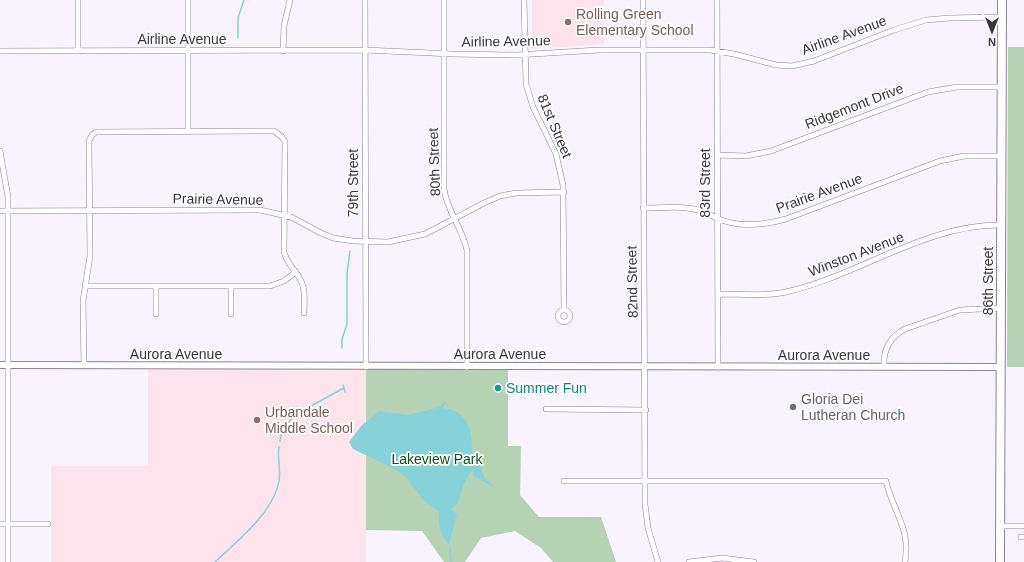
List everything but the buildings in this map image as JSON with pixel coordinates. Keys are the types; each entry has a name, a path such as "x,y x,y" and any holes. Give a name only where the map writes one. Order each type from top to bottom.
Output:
{"main road":[{"name":"86th Street","path":"1000,562 1002,0"}],"street":[{"path":"78,0 78,51"},
{"path":"188,0 188,132"},
{"path":"283,50 284,26 290,0"},
{"name":"79th Street","path":"365,0 366,366"},
{"name":"80th Street","path":"444,0 444,188 446,199 464,237 467,250 467,366"},
{"name":"81st Street","path":"524,0 524,71 529,96 556,154 560,166 564,192 564,310"},
{"name":"82nd Street","path":"643,0 643,306 646,367 645,481 648,528 658,562"},
{"name":"83rd Street","path":"717,0 718,367"},
{"name":"Airline Avenue","path":"0,51 365,50 444,54 524,54 574,51 643,50 717,51 776,65 792,66 814,61 894,30 926,20 1002,17"},
{"name":"Ridgemont Drive","path":"717,155 746,156 771,151 928,92 957,87 1002,87"},
{"path":"84,365 83,300 90,256 89,141 92,135 96,132 274,131 281,135 284,142 284,252 286,260 296,272 303,286 304,313"},
{"path":"0,151 6,182 8,211 8,562"},
{"name":"Prairie Avenue","path":"643,208 688,208 702,211 718,219 742,224 775,222 940,161 964,156 1002,156"},
{"name":"Prairie Avenue","path":"0,211 260,210 284,215 331,237 366,242 388,242 413,238 455,219 484,202 500,196 516,193 564,192"},
{"name":"Winston Avenue","path":"718,294 762,294 790,291 944,233 974,226 1001,225"},
{"path":"85,286 275,285 296,272"},
{"path":"156,286 156,314"},
{"path":"231,286 231,314"},
{"path":"884,367 884,353 887,346 895,336 905,329 954,312 1001,308"},
{"name":"Aurora Avenue","path":"0,365 1001,367"},
{"path":"546,409 646,410"},
{"path":"564,481 886,481 888,491 904,526 907,538 905,562"},
{"path":"0,524 48,524"},
{"path":"1000,526 1024,526"},
{"path":"689,562 722,558 754,562"}],"shaded area":[{"name":"Rolling Green Elementary School","path":"532,0 604,0 604,44 532,49"},
{"name":"Urbandale Middle School","path":"148,365 366,367 366,562 51,562 51,466 148,466"}],"green space":[{"path":"1008,47 1024,47 1024,367 1007,367"},
{"name":"Lakeview Park","path":"508,366 508,446 521,446 520,495 539,517 601,517 616,562 553,562 541,548 515,531 481,538 465,562 444,562 422,531 366,530 366,367"}],"water":[{"path":"444,401 446,402 443,408 453,410 460,414 465,420 471,435 472,461 480,464 484,477 495,488 474,476 472,469 463,486 458,503 451,509 457,514 449,544 440,530 439,512 423,500 406,477 395,469 353,449 349,442 361,426 379,411 407,415 440,407"}],"waterway":[{"path":"238,38 238,18 244,0"},
{"path":"342,348 342,339 347,324 347,274 350,251"},
{"path":"343,385 345,392"},
{"path":"280,441 282,430 296,414 344,388"},
{"path":"215,562 244,535 270,504 276,493 279,481 279,447"},
{"path":"450,548 451,562"}],"place":[{"name":"Rolling Green Elementary School","path":"568,22"},
{"name":"Summer Fun","path":"498,388"},
{"name":"Gloria Dei Lutheran Church","path":"793,407"},
{"name":"Urbandale Middle School","path":"257,420"}]}
